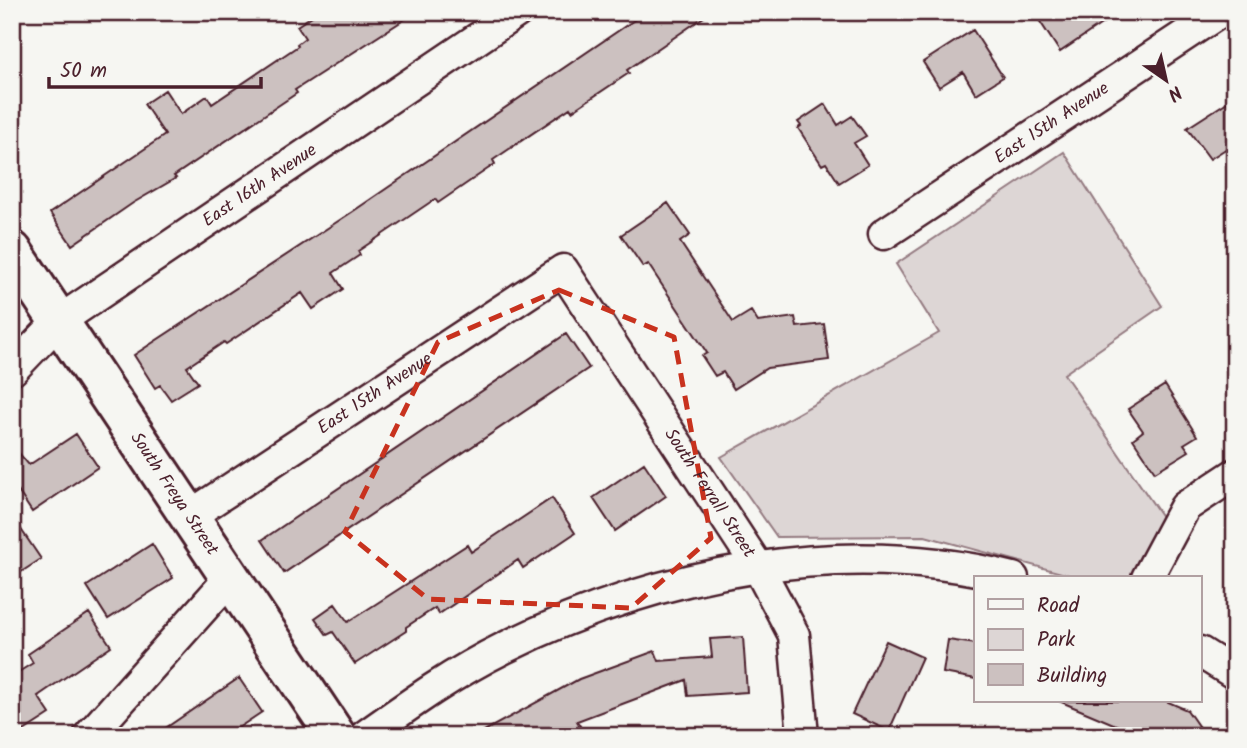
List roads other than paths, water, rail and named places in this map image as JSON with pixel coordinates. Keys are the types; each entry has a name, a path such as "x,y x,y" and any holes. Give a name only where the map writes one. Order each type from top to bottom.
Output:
{"main road":[{"name":"South Freya Street","path":"12,251 336,736"}],"street":[{"name":"East 16th Avenue","path":"12,370 59,321 517,12"},
{"name":"East 15th Avenue","path":"884,234 1220,12"},
{"name":"East 15th Avenue","path":"188,517 563,270"},
{"name":"South Ferrall Street","path":"563,270 758,567 794,635 803,736"},
{"path":"1148,576 1185,507 1235,474"},
{"path":"365,736 429,691 503,648 591,609 676,585 758,567 821,559 942,563 1004,576"},
{"path":"89,736 230,578"},
{"path":"1202,653 1235,674"}]}
